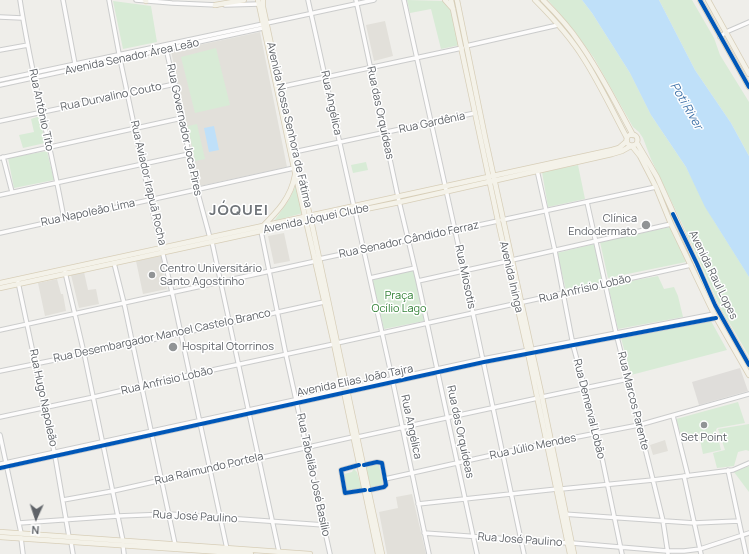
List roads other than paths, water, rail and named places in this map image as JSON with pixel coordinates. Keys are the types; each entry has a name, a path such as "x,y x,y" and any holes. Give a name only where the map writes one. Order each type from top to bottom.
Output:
{"main road":[{"path":"215,5 244,0"},
{"name":"Avenida Nossa Senhora de Fátima","path":"263,0 264,25 280,87 336,344 362,465 378,554"},
{"path":"445,0 454,12"},
{"name":"Avenida Ininga","path":"451,0 464,47 500,221 530,351 570,543 574,554"},
{"name":"Avenida Ininga","path":"457,0 475,113 492,178"},
{"path":"535,0 558,25 585,60 627,140"},
{"path":"543,0 559,16 589,56 632,135"},
{"path":"700,0 749,88"},
{"path":"708,0 749,74"},
{"name":"Avenida Nossa Senhora de Fátima","path":"259,2 294,171 308,218"},
{"name":"Avenida Jóquei Clube","path":"65,272 114,263 612,150 619,148 632,135"},
{"name":"Avenida Raul Lopes","path":"632,135 637,138 637,142 657,177 715,305 749,365"},
{"name":"Avenida Raul Lopes","path":"627,140 640,156 656,187 671,224 703,292 749,375"},
{"name":"Avenida Jóquei Clube","path":"492,178 612,154 622,151 637,142"},
{"path":"262,229 285,202 293,186 294,171"},
{"name":"Avenida Jóquei Clube","path":"0,288 18,282 163,251"},
{"name":"Avenida Nossa Senhora de Fátima","path":"317,260 324,302 336,344"},
{"name":"Avenida Jóquei Clube","path":"0,283 18,282"},
{"path":"703,292 707,293 715,305"},
{"name":"Avenida Nossa Senhora de Fátima","path":"367,490 382,554"},
{"path":"0,532 21,536 123,543 177,549 310,554"},
{"path":"0,537 21,536"},
{"name":"Avenida Ininga","path":"570,543 570,554"},
{"path":"228,551 251,554"}],"street":[{"name":"Rua Antônio Tito","path":"20,0 22,18 34,78 50,147 64,219"},
{"path":"63,0 75,64"},
{"name":"Rua Aviador Irapuã Rocha","path":"109,0 119,55 150,200 163,251 228,551"},
{"path":"136,0 215,5 259,2"},
{"name":"Rua Angélica","path":"308,0 364,250 428,554"},
{"name":"Avenida Senador Área Leão","path":"0,85 120,59 193,39 232,33 356,2 374,0"},
{"name":"Rua Miosotis","path":"404,0 464,271 524,554"},
{"name":"Rua das Orquídeas","path":"356,2 428,324 477,554"},
{"path":"0,17 22,18"},
{"path":"720,37 726,32 749,22"},
{"path":"280,87 558,25"},
{"name":"Avenida Senador Área Leão","path":"0,80 119,55 194,43 215,36"},
{"path":"193,39 194,43"},
{"path":"0,50 28,45"},
{"name":"Rua Governador Joca Pires","path":"166,47 197,190 229,322 279,552"},
{"name":"Rua Durvalino Couto","path":"0,121 174,84"},
{"name":"Rua Gardênia","path":"294,152 475,113"},
{"path":"12,192 2,157 182,118"},
{"path":"0,195 189,154"},
{"name":"Rua Demerval Lobão","path":"537,170 547,211 572,343 597,434 622,554"},
{"name":"Rua Napoleão Lima","path":"0,233 197,190 294,171"},
{"name":"Rua Senador Cândido Ferraz","path":"0,330 656,187"},
{"name":"Rua Marcos Parente","path":"587,202 617,335 663,521 668,552"},
{"path":"418,280 596,242 671,224"},
{"name":"Rua Tabelião José Basílio","path":"262,229 277,312 330,554"},
{"path":"114,263 124,302 177,549"},
{"name":"Rua Anfrísio Lobão","path":"0,417 94,398 189,375 428,324 691,265"},
{"path":"370,278 415,268"},
{"path":"65,272 94,398 118,516 124,554"},
{"name":"Rua Hugo Napoleão","path":"18,282 55,454 73,554"},
{"name":"Rua Desembargador Manoel Castelo Branco","path":"0,371 324,302"},
{"name":"Avenida Elias João Tajra","path":"0,468 6,465 103,443 483,360 715,316"},
{"name":"Rua Raimundo Portela","path":"63,500 113,491 258,458 628,379"},
{"name":"Rua Júlio Mendes","path":"385,479 549,443 640,425 749,394"},
{"name":"Avenida Elias João Tajra","path":"249,412 280,408 296,401"},
{"path":"673,416 701,554"},
{"path":"0,435 19,523 23,554"},
{"path":"381,462 385,479 386,485 384,487 345,494 341,470 381,462"},
{"name":"Avenida Elias João Tajra","path":"0,464 6,465"},
{"path":"418,504 653,480 733,470 749,464"},
{"path":"728,470 746,554"},
{"name":"Rua José Paulino","path":"19,523 169,514 324,526"},
{"path":"564,514 614,516 663,521 739,521"},
{"name":"Rua José Paulino","path":"424,533 570,543 668,552 700,549 749,533"}],"water":[{"name":"Poti River","path":"582,0 659,0 695,70 731,123 749,156 749,277 705,207 686,167 651,115 630,73 592,13"},
{"path":"214,126 219,150 209,152 204,128"}],"place":[{"name":"Clínica Endodermato","path":"646,225"},
{"name":"Centro Universitário Santo Agostinho","path":"152,275"},
{"name":"Hospital Otorrinos","path":"173,347"},
{"name":"Set Point","path":"704,425"}],"district":[{"name":"JÓQUEI","path":"239,211"}],"park label":[{"name":"Praça Ocílio Lago","path":"399,302"}]}
